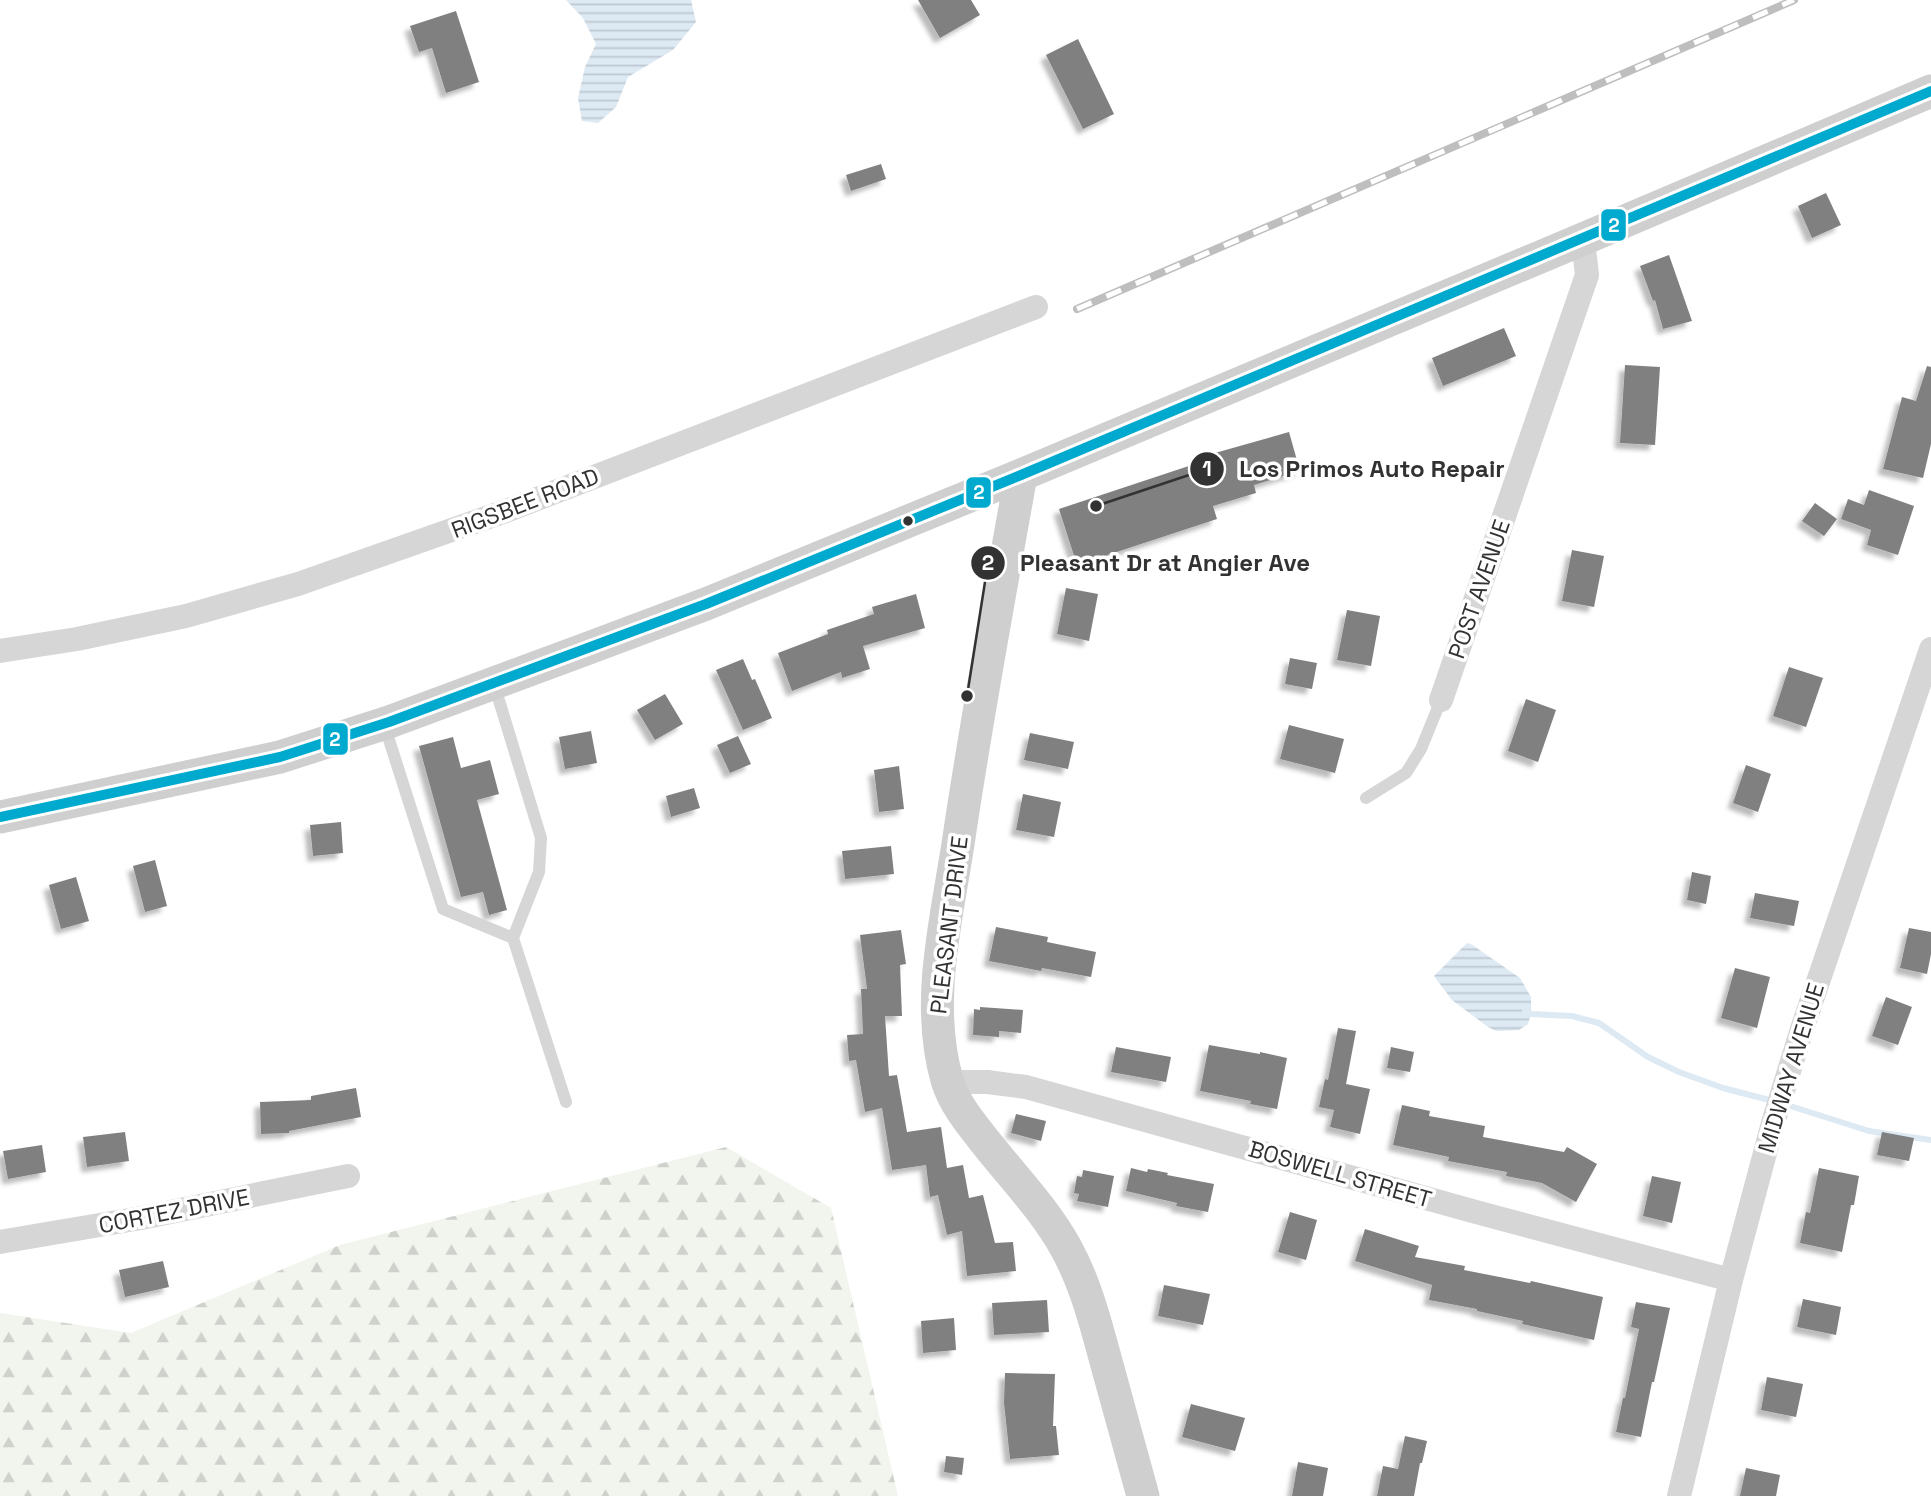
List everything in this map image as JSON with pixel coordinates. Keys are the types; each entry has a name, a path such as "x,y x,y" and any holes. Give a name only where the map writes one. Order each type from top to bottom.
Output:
{"main road":[{"path":"0,817 281,757 384,724 706,604 1021,475 1931,90"},
{"name":"PLEASANT DRIVE","path":"1021,475 971,753 938,979 938,1038 948,1082 969,1121 1049,1220 1066,1249 1093,1315 1143,1496"}],"street":[{"name":"POST AVENUE","path":"1441,700 1587,275 1583,239"},
{"name":"RIGSBEE ROAD","path":"0,652 186,616 298,584 503,512 1035,307"},
{"name":"MIDWAY AVENUE","path":"1679,1496 1752,1197 1802,1029 1931,649"},
{"name":"BOSWELL STREET","path":"948,1082 987,1082 1026,1087 1731,1280"},
{"name":"CORTEZ DRIVE","path":"0,1242 142,1218 348,1176"}],"lane":[{"path":"494,683 541,838 539,872 513,938 566,1102"},
{"path":"1366,798 1406,773 1421,749 1441,700"},
{"path":"384,724 443,909 513,938"}],"green space":[{"path":"726,1147 831,1208 898,1496 0,1496 0,1313 131,1333 340,1245"}],"shaded area":[{"path":"566,0 691,0 696,22 673,50 628,77 616,107 598,123 582,121 578,98 585,67 596,44 583,18"},
{"path":"1467,943 1520,978 1531,997 1528,1024 1519,1030 1496,1031 1452,1000 1434,976"}],"building":[{"path":"918,0 971,0 980,15 940,38"},
{"path":"456,11 479,82 446,93 432,48 419,52 410,26"},
{"path":"1078,39 1114,114 1083,129 1046,55"},
{"path":"881,164 886,179 851,191 846,175"},
{"path":"1826,193 1841,225 1812,238 1798,206"},
{"path":"1669,255 1692,321 1663,329 1655,300 1653,301 1640,266"},
{"path":"1504,328 1516,356 1443,386 1432,358"},
{"path":"1625,365 1660,367 1655,445 1620,443"},
{"path":"1927,366 1931,367 1931,444 1923,478 1883,469 1902,397 1916,401"},
{"path":"1289,432 1300,471 1254,485 1256,493 1213,506 1217,519 1077,565 1059,509 1216,457 1215,453"},
{"path":"1869,490 1914,506 1898,555 1867,545 1871,530 1841,519 1848,499 1864,505"},
{"path":"1815,503 1837,519 1824,536 1802,521"},
{"path":"1572,550 1604,556 1594,607 1562,601"},
{"path":"1066,588 1098,594 1089,641 1057,634"},
{"path":"916,594 925,628 863,646 870,669 842,678 841,672 792,691 778,653 828,634 827,630 874,614 872,607"},
{"path":"1347,610 1380,616 1371,666 1337,660"},
{"path":"1290,658 1317,663 1312,689 1285,684"},
{"path":"743,659 772,718 743,730 716,670"},
{"path":"1789,667 1823,678 1806,727 1773,716"},
{"path":"665,694 683,724 655,740 637,710"},
{"path":"1526,699 1556,710 1538,762 1508,751"},
{"path":"1289,725 1344,739 1335,773 1280,759"},
{"path":"591,731 597,763 565,769 559,737"},
{"path":"1030,733 1074,742 1068,769 1024,760"},
{"path":"738,736 751,764 730,773 717,745"},
{"path":"453,737 461,768 490,760 499,794 477,800 507,910 489,915 483,892 461,897 419,746"},
{"path":"1746,765 1771,774 1758,812 1733,803"},
{"path":"899,766 904,809 879,812 874,770"},
{"path":"694,788 700,808 671,817 666,796"},
{"path":"1023,794 1061,802 1054,837 1016,830"},
{"path":"341,822 343,853 313,856 310,825"},
{"path":"891,846 894,874 845,879 842,851"},
{"path":"155,860 167,906 145,912 133,866"},
{"path":"1692,872 1711,876 1706,904 1687,900"},
{"path":"76,877 89,921 61,929 49,885"},
{"path":"1755,893 1799,901 1794,926 1750,918"},
{"path":"996,927 1048,937 1047,942 1096,952 1091,977 989,961"},
{"path":"1909,928 1931,932 1927,974 1900,968"},
{"path":"901,930 906,964 900,965 902,1016 885,1016 889,1076 897,1075 907,1132 941,1127 947,1168 963,1165 969,1198 983,1195 995,1243 1013,1242 1016,1271 967,1276 962,1231 947,1235 938,1195 930,1197 926,1165 892,1170 882,1108 865,1112 856,1060 849,1061 847,1035 863,1034 861,989 867,989 860,935"},
{"path":"1735,968 1770,977 1757,1028 1721,1018"},
{"path":"1886,997 1912,1007 1898,1045 1872,1036"},
{"path":"980,1007 1023,1010 1021,1033 999,1031 999,1037 973,1035 974,1009 980,1010"},
{"path":"1338,1028 1356,1031 1346,1084 1370,1089 1360,1134 1330,1127 1334,1110 1319,1107 1325,1079 1328,1080"},
{"path":"1209,1045 1287,1058 1277,1109 1200,1091"},
{"path":"1116,1047 1171,1057 1166,1082 1111,1072"},
{"path":"1391,1047 1414,1052 1410,1072 1387,1068"},
{"path":"356,1088 361,1117 289,1133 261,1134 260,1102 311,1100 311,1096"},
{"path":"1402,1105 1430,1111 1429,1116 1485,1126 1483,1137 1564,1152 1567,1147 1597,1164 1576,1202 1542,1183 1506,1176 1507,1172 1448,1161 1449,1157 1393,1145"},
{"path":"1016,1114 1046,1121 1041,1141 1011,1133"},
{"path":"125,1132 129,1161 87,1167 83,1137"},
{"path":"1882,1132 1914,1138 1909,1161 1877,1155"},
{"path":"42,1145 46,1172 8,1179 3,1151"},
{"path":"1131,1168 1147,1172 1148,1169 1214,1184 1208,1212 1176,1206 1177,1203 1126,1191"},
{"path":"1819,1168 1859,1176 1842,1252 1800,1243 1806,1212 1810,1213"},
{"path":"1083,1170 1114,1176 1108,1207 1077,1201 1079,1194 1074,1193 1077,1176 1082,1177"},
{"path":"1652,1176 1681,1182 1672,1223 1643,1216"},
{"path":"1290,1212 1317,1220 1306,1260 1278,1252"},
{"path":"1365,1229 1419,1246 1415,1257 1465,1266 1464,1270 1603,1297 1594,1340 1522,1324 1523,1321 1477,1309 1429,1300 1432,1285 1355,1261"},
{"path":"163,1261 169,1287 125,1297 119,1270"},
{"path":"1164,1285 1210,1294 1203,1325 1158,1316"},
{"path":"1803,1299 1841,1307 1836,1335 1797,1327"},
{"path":"1047,1300 1049,1332 994,1335 992,1303"},
{"path":"1636,1302 1670,1308 1641,1437 1616,1432 1639,1329 1631,1327"},
{"path":"954,1318 956,1350 923,1353 921,1321"},
{"path":"1005,1373 1055,1374 1053,1426 1056,1426 1059,1455 1010,1459 1004,1403"},
{"path":"1767,1377 1803,1384 1796,1417 1761,1410"},
{"path":"1191,1404 1245,1418 1235,1451 1182,1437"},
{"path":"1405,1436 1427,1441 1414,1496 1377,1496 1383,1466 1398,1469"},
{"path":"946,1456 964,1458 962,1475 944,1472"},
{"path":"1298,1462 1328,1468 1323,1496 1292,1496"},
{"path":"1746,1468 1780,1475 1776,1496 1740,1496"}],"waterway":[{"path":"1525,1010 1531,1014 1572,1016 1599,1023 1648,1057 1679,1072 1723,1088 1773,1101"},
{"path":"1784,1104 1869,1131 1931,1140"}],"railway":[{"path":"1077,309 1794,0"}],"transit line":[{"name":"2","path":"0,817 280,757 389,722 706,604 1021,475 1931,91"}],"place":[{"name":"Los Primos Auto Repair","path":"1096,506"},
{"name":"Pleasant Dr at Angier Ave","path":"967,696"}]}
